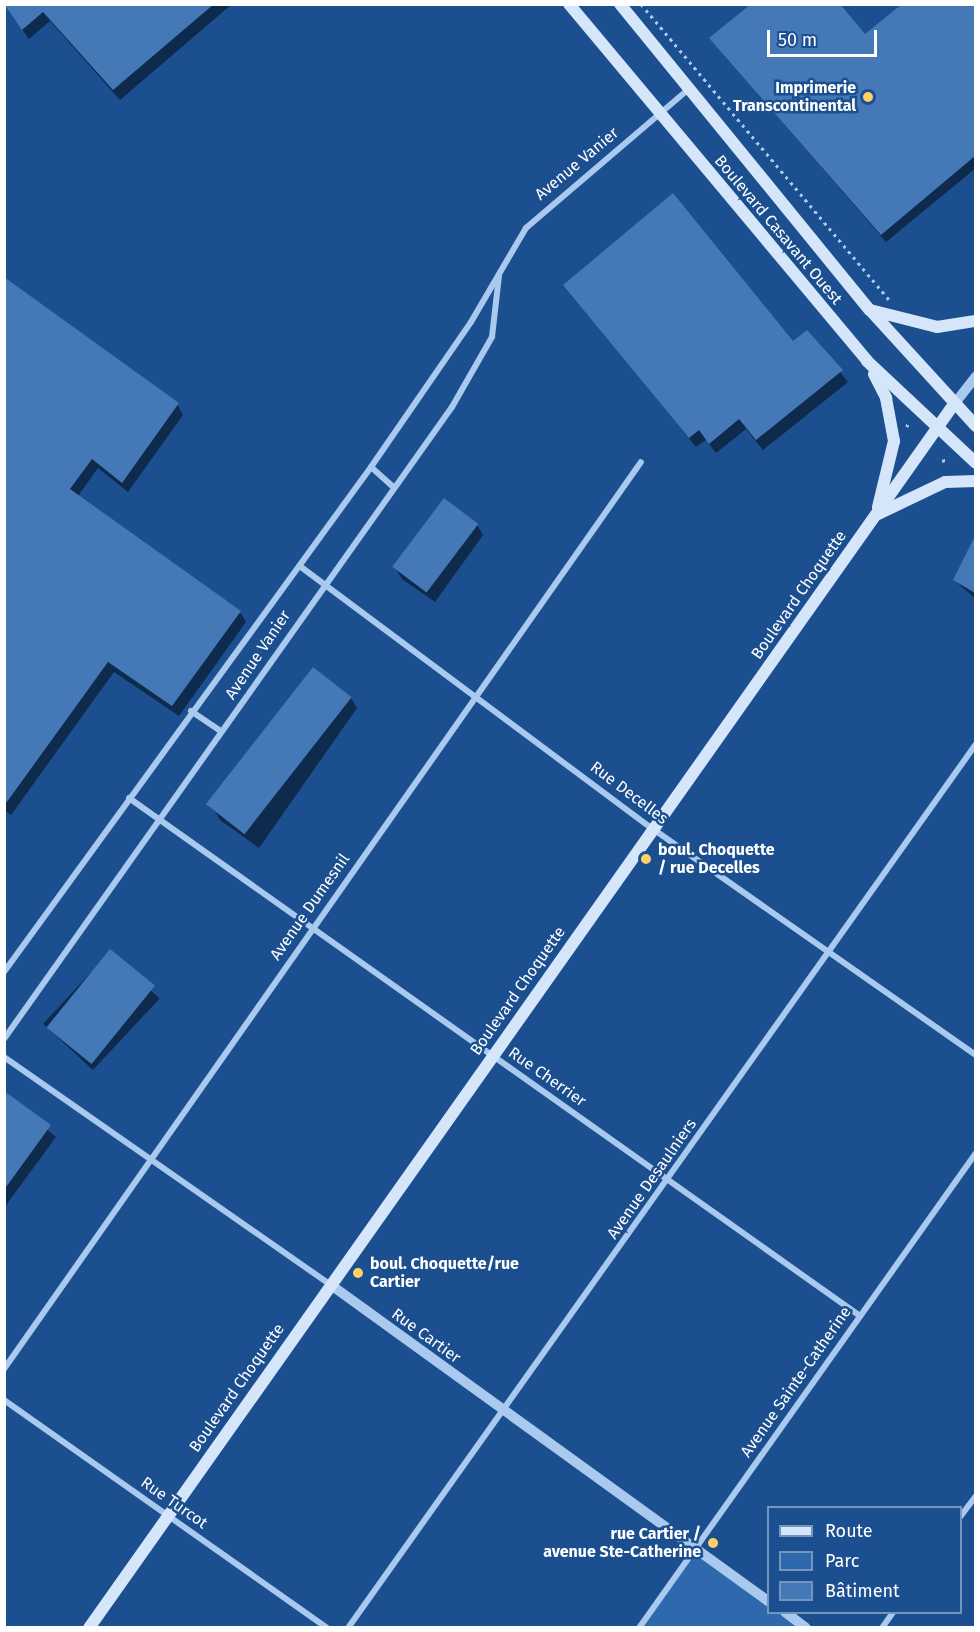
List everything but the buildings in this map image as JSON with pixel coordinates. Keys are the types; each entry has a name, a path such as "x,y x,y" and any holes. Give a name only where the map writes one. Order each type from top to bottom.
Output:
{"main road":[{"name":"Boulevard Casavant Ouest","path":"569,4 867,361 936,430 975,463"},
{"name":"Boulevard Casavant Ouest","path":"620,4 870,310 952,406 975,426"},
{"path":"870,310 937,327 975,321"},
{"path":"867,361 886,398 894,441 877,514"},
{"name":"Boulevard Choquette","path":"89,1628 952,406"},
{"path":"877,514 945,482 975,481"}],"street":[{"name":"Avenue Vanier","path":"4,972 191,711 301,567 371,467 538,215 689,89"},
{"name":"Avenue Vanier","path":"4,1039 160,821 324,583 452,407 492,337 500,272"},
{"name":"Boulevard Choquette","path":"952,406 975,376"},
{"name":"Avenue Dumesnil","path":"4,1369 476,693 641,462"},
{"path":"371,467 393,487"},
{"name":"Rue Decelles","path":"301,567 476,693 653,829 975,1055"},
{"path":"191,711 222,732"},
{"name":"Avenue Desaulniers","path":"348,1628 506,1413 975,744"},
{"name":"Rue Cherrier","path":"129,798 860,1316"},
{"name":"Rue Cartier","path":"4,1057 331,1285 694,1550 767,1600"},
{"name":"Avenue Sainte-Catherine","path":"639,1628 975,1153"},
{"name":"Rue Turcot","path":"4,1400 327,1628"},
{"path":"962,1514 975,1496"},
{"path":"788,1614 806,1628"},
{"path":"882,1628 891,1614"}],"path":[{"path":"641,4 892,304"},
{"path":"907,428 908,422"},
{"path":"942,461 948,459"}],"green space":[{"path":"694,1549 767,1600 767,1614 786,1614 806,1628 640,1628"}],"place":[{"name":"Imprimerie Transcontinental","path":"868,97"},
{"name":"boul. Choquette / rue Decelles","path":"646,859"},
{"name":"boul. Choquette/rue Cartier","path":"358,1273"},
{"name":"rue Cartier / avenue Ste-Catherine","path":"713,1543"}]}
